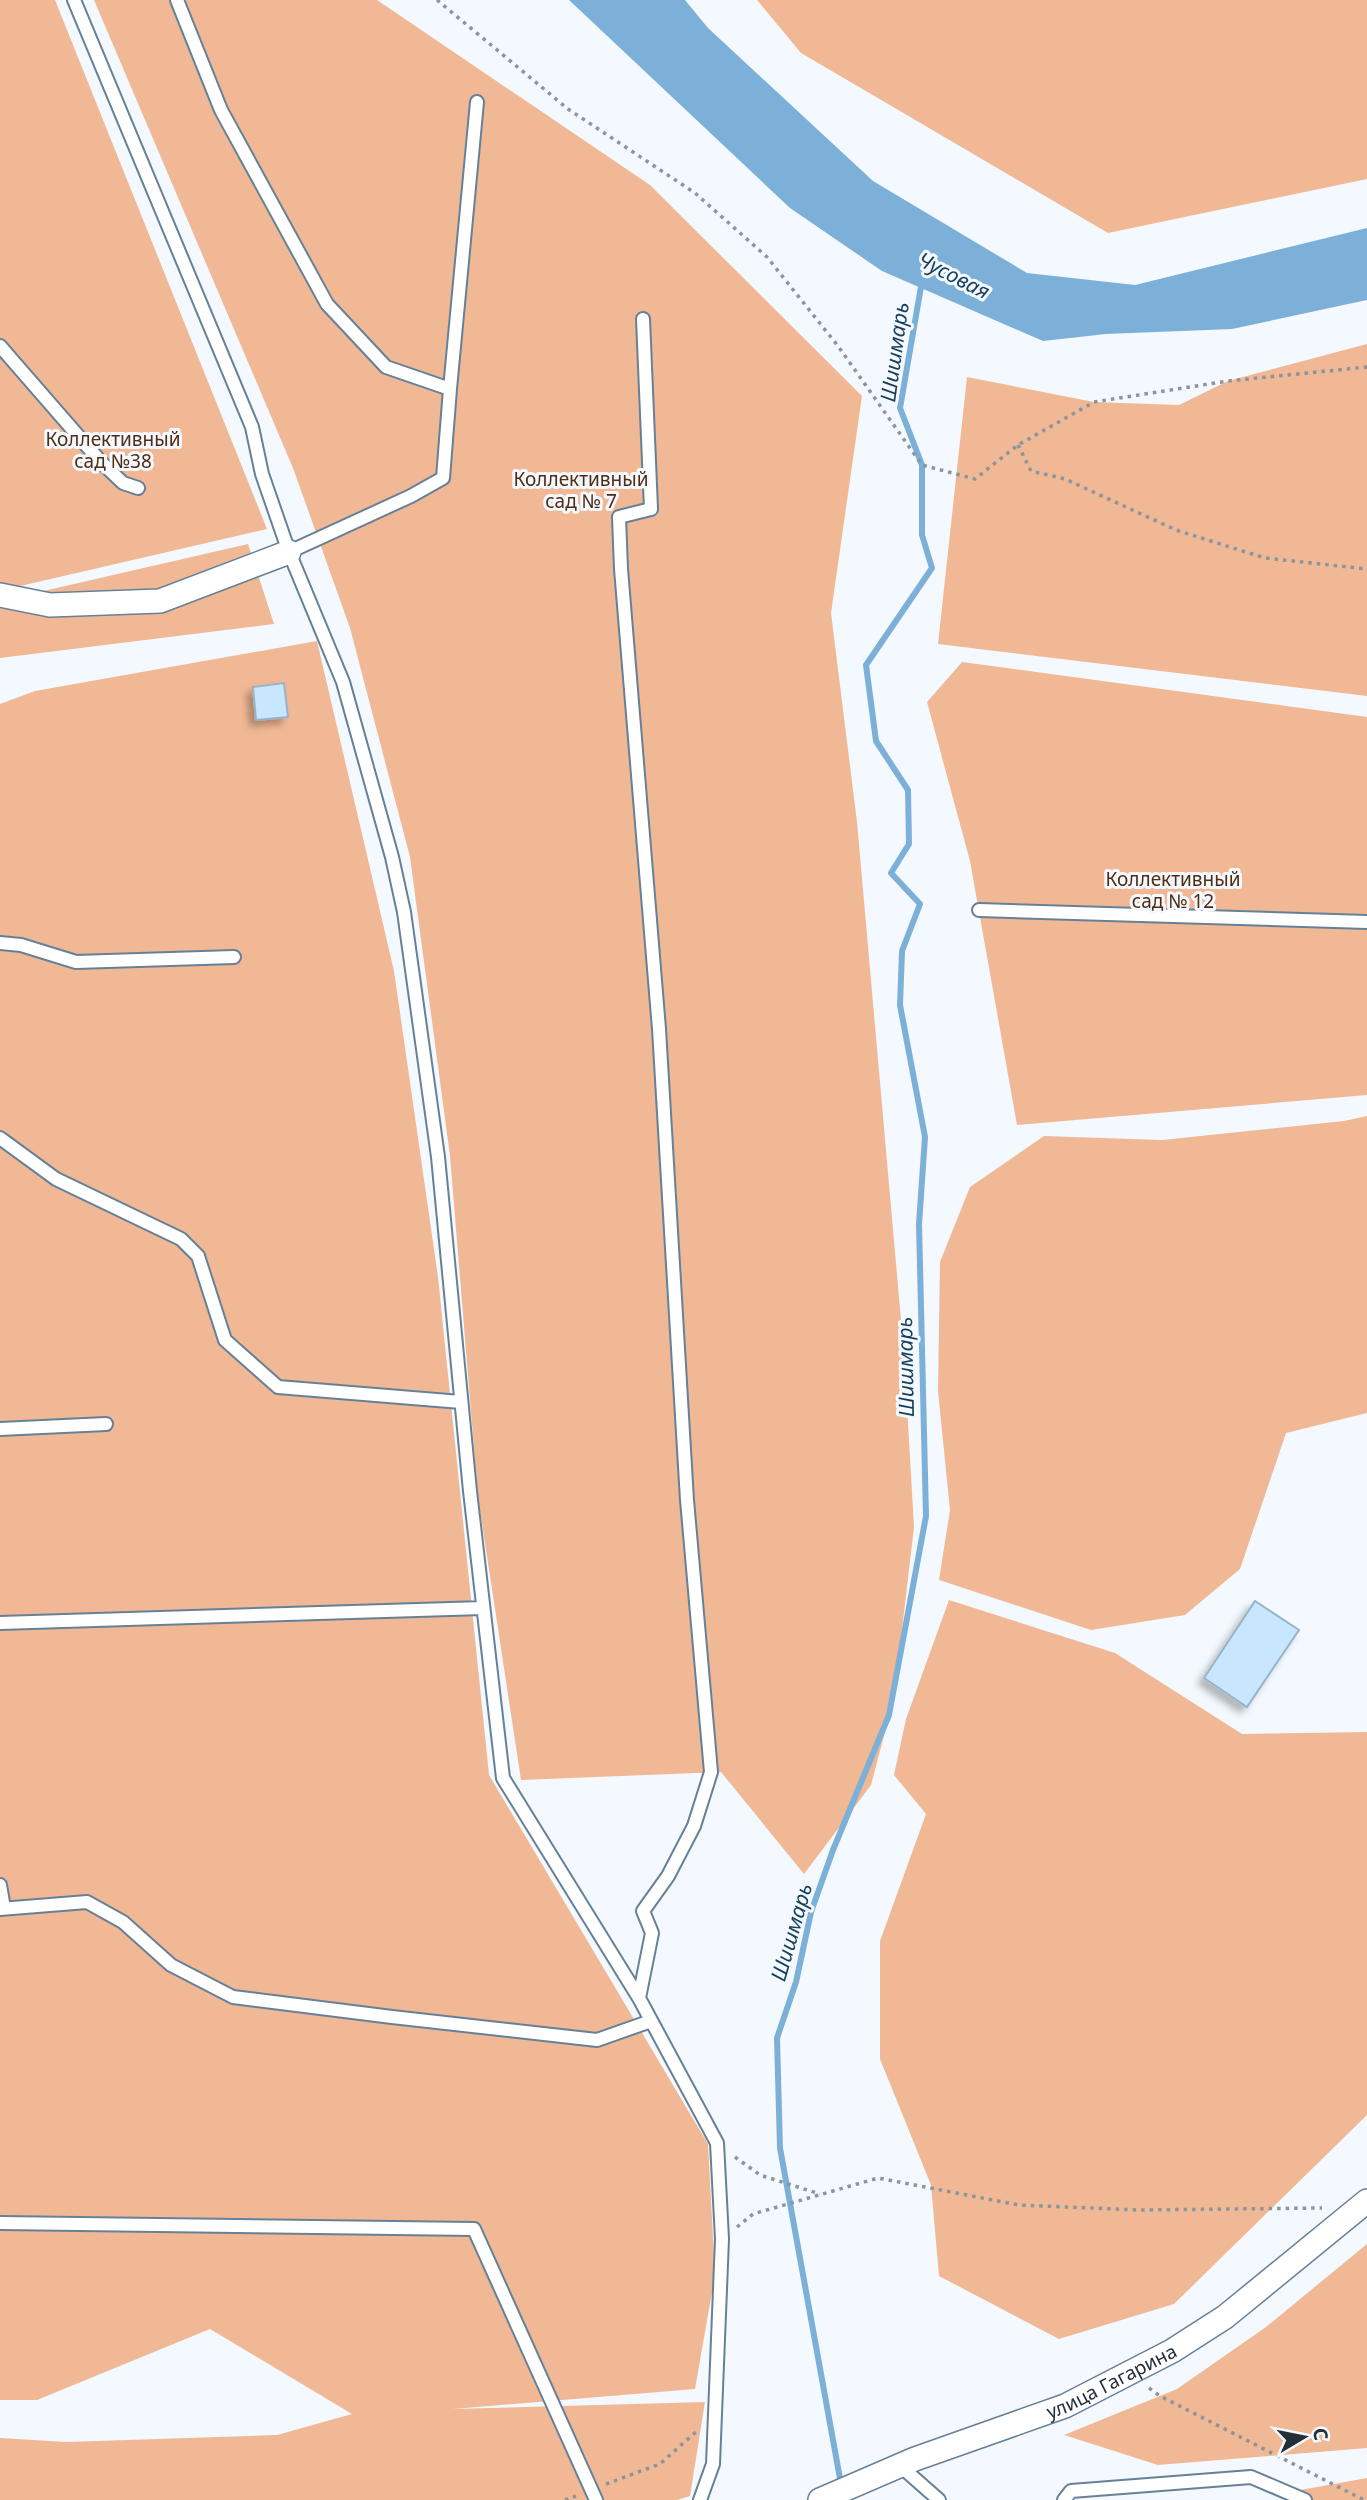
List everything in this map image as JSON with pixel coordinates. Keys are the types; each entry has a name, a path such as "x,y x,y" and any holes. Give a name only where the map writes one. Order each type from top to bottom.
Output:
{"street":[{"path":"0,595 50,605 160,601 289,552"},
{"name":"улица Гагарина","path":"835,2493 898,2465 1065,2406 1172,2351 1225,2316 1362,2205"}],"lane":[{"path":"74,0 252,427 262,474 289,552 343,682 392,857 404,912 439,1157 461,1402 503,1779 639,1998 717,2143 722,2239 713,2463 700,2500"},
{"path":"177,0 221,110 327,304 386,367 450,389"},
{"path":"289,552 411,496 443,478 477,102"},
{"path":"639,1998 652,1933 643,1911 668,1876 694,1826 711,1772 687,1500 659,1028 621,569 619,517 651,509 643,319"},
{"path":"0,346 100,461 123,483 138,488"},
{"path":"979,910 1367,922"},
{"path":"0,943 20,945 76,962 234,957"},
{"path":"0,1138 56,1179 181,1239 198,1256 225,1340 278,1387 461,1402"},
{"path":"0,1429 106,1424"},
{"path":"0,1623 483,1608"},
{"path":"0,1885 2,1908 87,1902 123,1922 171,1965 233,1997 597,2040 651,2021"},
{"path":"0,2223 474,2229 594,2495"},
{"path":"898,2465 939,2500"},
{"path":"1065,2500 1071,2491 1251,2477 1305,2500"}],"path":[{"path":"437,0 568,109 695,193 767,257 838,346 922,465 975,479 1018,445 1094,401 1228,381 1367,367"},
{"path":"1018,445 1031,471 1065,479 1176,530 1265,558 1367,569"},
{"path":"717,2143 760,2175 822,2195"},
{"path":"722,2239 753,2214 878,2178 1019,2205 1139,2210 1362,2205"},
{"path":"1130,2373 1160,2396 1364,2500"},
{"path":"565,2500 594,2495 660,2464 715,2416"}],"green space":[{"name":"Коллективный сад №38","path":"0,0 55,0 267,529 3,590 0,588"},
{"name":"Коллективный сад № 7","path":"94,0 377,0 650,185 862,396 831,613 857,822 904,1354 914,1527 894,1698 871,1785 804,1874 721,1772 521,1780 478,1497 450,1156 410,857 350,628 293,468"},
{"path":"757,0 1367,0 1367,179 1108,233 801,53"},
{"path":"1367,344 1367,696 938,644 967,377 1094,402 1179,405 1228,381"},
{"path":"248,544 274,624 0,658 0,601"},
{"path":"317,641 394,971 438,1277 489,1775 708,2144 715,2275 695,2389 453,2409 705,2402 690,2496 677,2500 0,2500 0,2438 66,2442 277,2435 352,2414 210,2329 37,2400 0,2400 0,704 35,691"},
{"name":"Коллективный сад № 12","path":"962,662 1367,717 1367,1095 1017,1125 970,861 927,702"},
{"path":"1367,1116 1367,1413 1286,1433 1240,1569 1185,1615 1091,1630 939,1580 950,1510 938,1391 940,1262 970,1187 1044,1136 1162,1140 1344,1121"},
{"path":"949,1600 1115,1653 1242,1734 1367,1732 1367,2115 1174,2304 1059,2339 939,2276 931,2185 880,2059 880,1941 926,1814 894,1775 906,1719"},
{"path":"1367,2244 1367,2448 1158,2465 1064,2435 1177,2389 1266,2327"},
{"path":"1367,2478 1367,2500 1308,2500 1295,2491"}],"water":[{"name":"Чусовая","path":"569,0 685,0 708,28 873,181 1027,273 1135,285 1367,228 1367,300 1232,329 1106,334 1043,341 882,271 790,208"}],"building":[{"path":"284,683 288,717 256,720 253,687"},
{"path":"1255,1601 1299,1630 1247,1707 1204,1678"}],"waterway":[{"name":"Шишмарь","path":"841,2484 780,2148 777,2038 796,1982 811,1912 833,1850 889,1715 926,1516 919,1224 925,1137 900,1005 902,951 920,904 891,873 909,844 908,790 876,741 866,665 932,568 922,535 922,465 900,408 922,281"}]}
